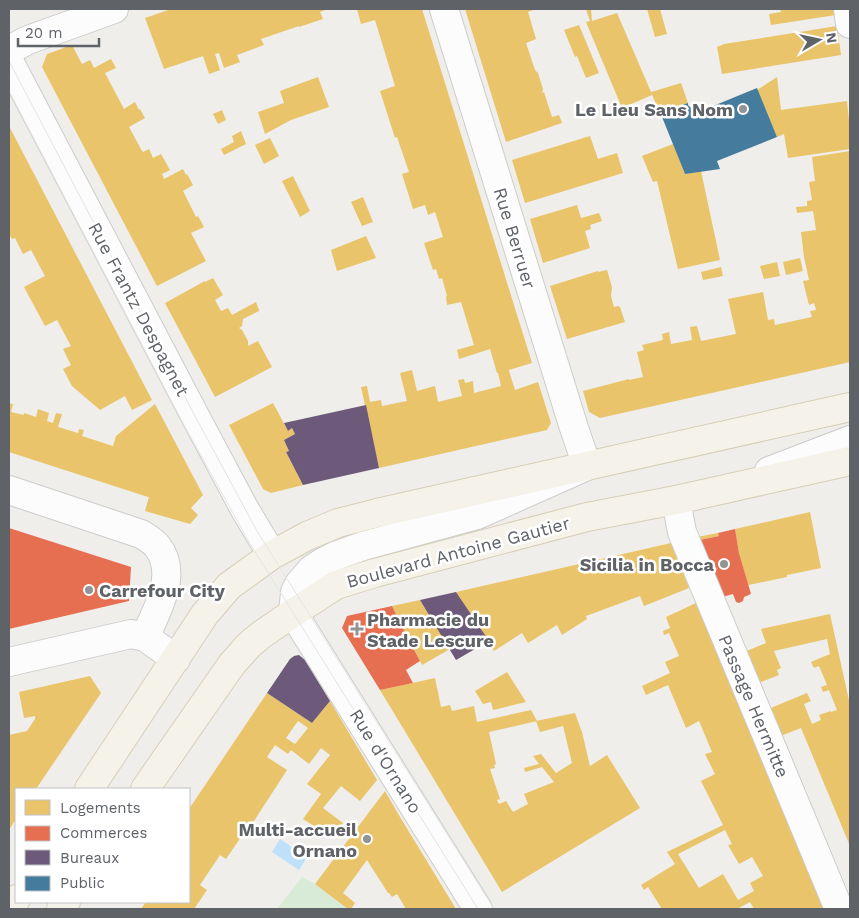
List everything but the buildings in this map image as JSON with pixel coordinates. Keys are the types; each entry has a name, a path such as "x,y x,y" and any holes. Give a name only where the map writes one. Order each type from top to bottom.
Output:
{"main road":[{"name":"Boulevard Antoine Gautier","path":"90,788 205,614 229,586 272,555 307,536 338,523 377,513 850,407"},
{"name":"Boulevard Antoine Gautier","path":"293,613 336,584 375,573 587,517 714,492 850,461"},
{"path":"146,788 232,664 261,635 293,613"}],"street":[{"path":"9,50 28,40 114,9"},
{"name":"Rue Berruer","path":"444,9 587,466"},
{"path":"848,9 850,24"},
{"name":"Rue Frantz Despagnet","path":"9,61 195,416 244,508 272,555"},
{"path":"714,492 850,440"},
{"name":"Boulevard Antoine Gautier","path":"293,613 295,592 299,584 312,569 323,562 362,546 478,515 587,466"},
{"path":"9,490 141,534 156,545 165,560 166,583 161,602 145,637"},
{"name":"Passage Hermitte","path":"676,500 682,532 839,909"},
{"name":"Rue d'Ornano","path":"293,613 478,909"},
{"path":"9,662 131,634 145,637 176,659"}],"green space":[{"path":"302,877 315,884 348,909 277,909"}],"water":[{"path":"280,839 307,857 299,870 272,852"}],"tram line":[{"path":"9,61 257,531 494,909"},
{"path":"9,91 184,425 249,542 478,909"}],"place":[{"name":"Le Lieu Sans Nom","path":"743,109"},
{"name":"Sicilia in Bocca","path":"724,564"},
{"name":"Carrefour City","path":"89,590"},
{"name":"Pharmacie du Stade Lescure","path":"357,629"},
{"name":"Multi-accueil Ornano","path":"367,839"}]}
